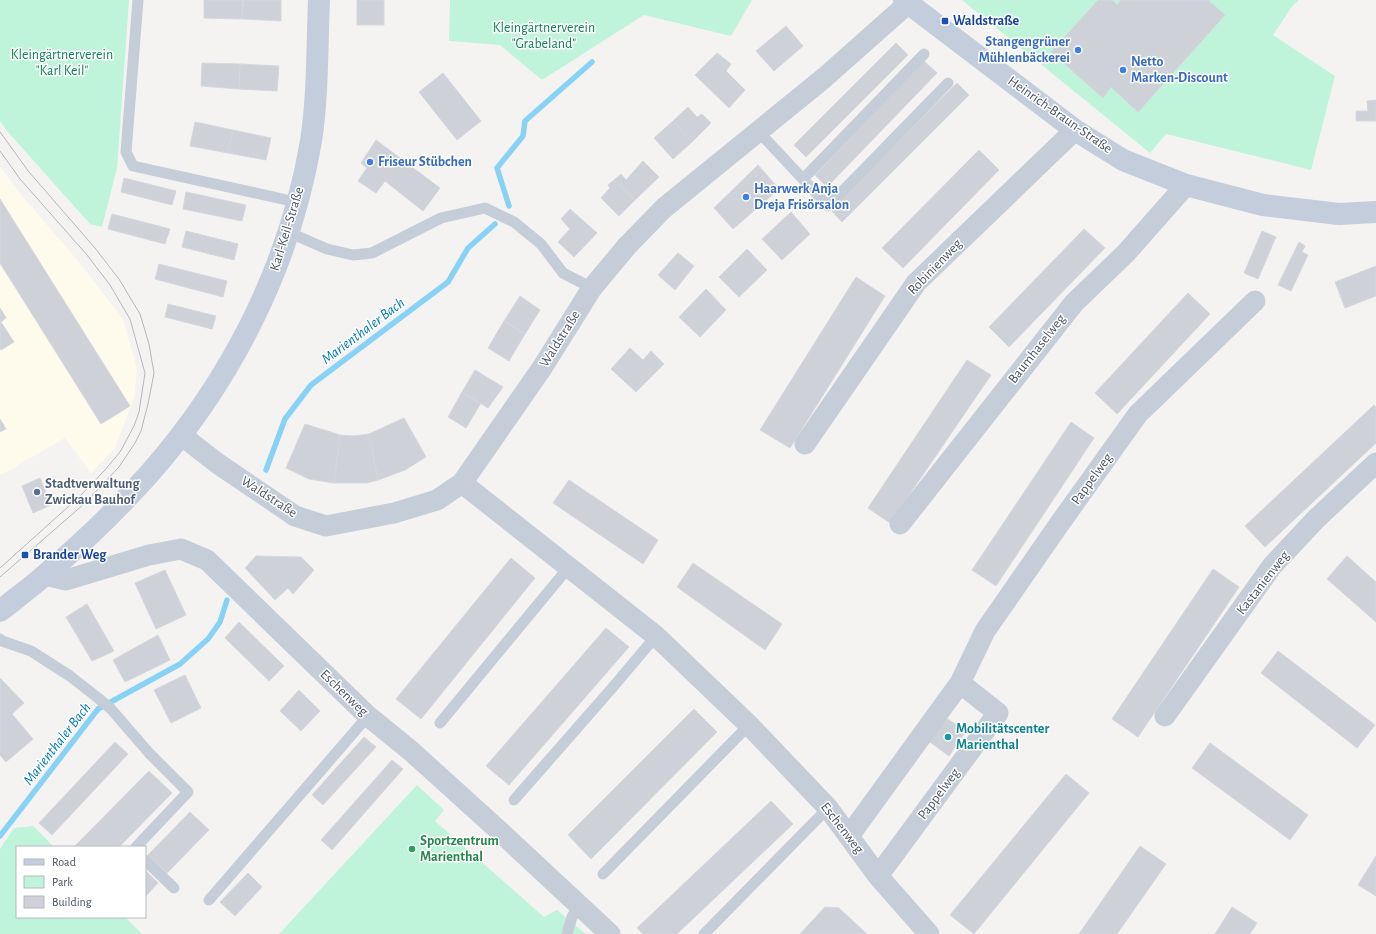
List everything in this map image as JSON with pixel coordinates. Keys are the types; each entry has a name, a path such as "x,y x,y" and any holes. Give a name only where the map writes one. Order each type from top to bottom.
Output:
{"main road":[{"name":"Karl-Keil-Straße","path":"0,611 45,575 102,522 148,475 205,403 227,369 246,335 271,280 288,232 304,176 311,139 319,0"},
{"name":"Heinrich-Braun-Straße","path":"909,1 1075,130 1123,160 1186,185 1263,205 1339,214 1376,212"}],"street":[{"name":"Waldstraße","path":"181,435 217,463 295,516 326,526 394,513 437,500 462,483 542,368 592,288 627,246 664,208 824,78 909,1"},
{"name":"Robinienweg","path":"805,444 916,283 1075,130"},
{"name":"Baumhaselweg","path":"900,524 1074,303 1126,253 1186,185"},
{"name":"Pappelweg","path":"849,836 960,683 985,631 1138,414 1255,301"},
{"name":"Kastanienweg","path":"1165,716 1272,566 1316,519 1376,463"},
{"name":"Eschenweg","path":"462,483 656,636 749,725 828,808 878,876 929,934"},
{"name":"Eschenweg","path":"45,575 66,580 149,555 181,549 207,560 368,716 411,751 610,934"},
{"name":"Pappelweg","path":"878,876 998,714 960,683"}],"lane":[{"path":"138,0 126,152 133,166 296,202"},
{"path":"803,179 924,54"},
{"path":"759,132 828,206 948,83"},
{"path":"288,232 327,249 353,255 372,253 441,218 485,208 514,222 541,244 563,273 592,288"},
{"path":"440,723 568,568"},
{"path":"514,800 656,636"},
{"path":"0,639 2,641 31,650 70,676 98,698 111,709 149,753 188,792 137,846"},
{"path":"209,900 368,716"},
{"path":"603,874 749,725"},
{"path":"704,934 828,808"},
{"path":"146,861 174,888"},
{"path":"567,934 572,917 579,905"}],"shaded area":[{"path":"0,167 23,197 78,261 123,319 137,369 134,398 115,448 91,473 65,438 1,475 0,473"}],"green space":[{"name":"Kleingärtnerverein \"Karl Keil\"","path":"0,0 129,0 117,168 102,227 90,224 7,131 0,121"},
{"name":"Kleingärtnerverein \"Grabeland\"","path":"450,0 752,0 731,36 644,15 542,80 500,45 449,41"},
{"path":"962,0 1299,0 1293,5 1273,35 1335,76 1311,170 1166,134 1150,153"},
{"name":"Sportzentrum Marienthal","path":"417,785 444,810 435,821 544,917 557,910 586,934 279,934"},
{"path":"33,826 53,846 16,846 16,918 126,918 142,934 0,934 0,849 14,828"}],"building":[{"path":"204,0 243,0 242,19 204,18"},
{"path":"243,0 281,0 281,21 242,19"},
{"path":"357,0 384,0 384,25 357,25"},
{"name":"Netto Marken-Discount","path":"1098,0 1112,0 1117,5 1121,0 1208,0 1225,15 1138,112 1111,87 1103,98 1051,52"},
{"path":"786,26 803,46 774,71 756,51"},
{"path":"896,43 908,55 806,157 794,145"},
{"path":"717,53 731,64 726,71 745,90 729,108 695,75"},
{"path":"924,61 937,73 827,187 815,175"},
{"path":"202,63 240,64 239,89 201,86"},
{"path":"240,64 279,66 277,91 239,89"},
{"path":"443,73 481,121 457,140 419,92"},
{"path":"957,83 969,95 842,222 830,209"},
{"path":"1376,100 1376,121 1356,121 1356,111 1368,111 1367,101"},
{"path":"688,107 697,117 702,114 711,123 692,142 673,121"},
{"path":"673,121 692,142 673,159 654,138"},
{"path":"195,122 233,130 228,153 190,146"},
{"path":"233,130 271,138 266,160 228,153"},
{"path":"376,140 440,188 423,211 385,181 376,193 358,181 367,168 361,163"},
{"path":"979,150 999,170 903,268 882,248"},
{"path":"643,161 659,177 635,200 614,180 621,174 626,180"},
{"path":"758,165 779,189 733,229 714,208"},
{"path":"124,178 176,191 172,205 121,192"},
{"path":"614,180 635,200 619,216 601,198 610,188 608,185"},
{"path":"186,192 246,205 242,221 183,209"},
{"path":"0,199 130,406 101,424 0,263"},
{"path":"570,209 597,233 574,257 558,242 570,229 561,219"},
{"path":"791,212 810,234 782,260 762,239"},
{"path":"112,214 170,229 165,244 108,229"},
{"path":"1084,229 1105,248 1009,347 989,327"},
{"path":"186,231 238,244 234,260 182,247"},
{"path":"1262,231 1276,237 1258,279 1244,273"},
{"path":"1299,242 1305,246 1302,252 1308,255 1291,291 1278,285"},
{"path":"747,249 767,270 739,297 719,277"},
{"path":"678,253 694,266 675,290 658,275"},
{"path":"159,264 227,281 223,297 155,279"},
{"path":"1376,266 1376,296 1345,308 1335,282"},
{"path":"856,277 885,296 790,448 760,430"},
{"path":"706,289 726,310 700,337 679,317"},
{"path":"1188,293 1210,314 1117,414 1095,393"},
{"path":"520,296 540,310 525,334 504,321"},
{"path":"168,304 216,316 212,329 165,317"},
{"path":"0,308 6,318 1,322 14,342 1,350 0,348"},
{"path":"504,321 525,334 509,361 488,348"},
{"path":"630,348 643,360 651,351 664,364 636,392 611,369"},
{"path":"967,360 991,375 890,523 868,508"},
{"path":"475,370 503,387 488,408 462,392"},
{"path":"462,392 481,403 466,428 448,417"},
{"path":"1374,405 1376,407 1376,443 1265,547 1245,526"},
{"path":"404,418 426,457 405,470 378,480 369,434"},
{"path":"0,419 6,429 0,432"},
{"path":"1071,422 1094,438 996,586 972,570"},
{"path":"305,424 340,435 334,483 309,479 286,468"},
{"path":"369,434 378,480 367,483 334,483 340,435 354,436"},
{"path":"40,478 51,505 33,513 22,486"},
{"path":"569,480 658,540 643,564 553,503"},
{"path":"256,556 301,557 314,570 293,594 288,588 275,600 245,568"},
{"path":"1347,556 1376,582 1376,622 1327,579"},
{"path":"511,558 535,578 421,719 396,699"},
{"path":"693,563 782,624 765,650 677,587"},
{"path":"1213,569 1239,587 1138,737 1112,719"},
{"path":"165,570 186,615 156,629 135,583"},
{"path":"87,604 114,651 92,661 66,617"},
{"path":"239,622 284,666 269,681 225,638"},
{"path":"606,628 629,647 509,785 486,766"},
{"path":"158,635 170,660 125,682 113,660"},
{"path":"1278,651 1375,725 1357,748 1261,673"},
{"path":"185,675 201,708 171,723 154,690"},
{"path":"0,678 24,703 12,714 33,739 6,762 0,755"},
{"path":"299,690 320,711 301,731 280,711"},
{"path":"694,709 717,732 591,859 568,835"},
{"name":"Mobilitätscenter Marienthal","path":"946,718 966,731 949,756 930,742"},
{"path":"364,737 376,747 323,805 312,795"},
{"path":"115,742 128,754 52,835 39,823"},
{"path":"1210,743 1308,815 1290,840 1192,768"},
{"path":"392,760 403,769 332,850 321,840"},
{"path":"149,771 172,793 120,846 75,846"},
{"path":"1066,774 1089,793 974,934 950,915"},
{"path":"771,801 793,824 677,934 643,934 637,928"},
{"path":"190,812 209,830 167,873 148,855"},
{"path":"1140,846 1166,864 1117,934 1079,934"},
{"path":"1376,856 1376,896 1358,885"},
{"path":"146,871 158,883 146,896"},
{"path":"248,873 262,887 235,916 220,902"},
{"path":"825,907 839,908 867,934 800,934"},
{"path":"1232,907 1257,923 1250,934 1215,934"}],"waterway":[{"name":"Marienthaler Bach","path":"509,206 497,168 523,136 525,121 592,62"},
{"name":"Marienthaler Bach","path":"266,470 285,419 311,385 448,282 468,248 495,224"},
{"name":"Marienthaler Bach","path":"0,836 98,709 180,664 208,639 220,622 227,600"}],"tram line":[{"path":"0,132 29,172 95,248 119,279 140,314 149,344 154,373 141,431 119,467 84,504 0,577"},
{"path":"0,151 20,179 87,255 110,285 130,319 145,373 139,412 134,426 120,452 79,497 0,568"}],"place":[{"name":"Waldstraße","path":"945,21"},
{"name":"Stangengrüner Mühlenbäckerei","path":"1078,50"},
{"name":"Netto Marken-Discount","path":"1123,70"},
{"name":"Friseur Stübchen","path":"370,162"},
{"name":"Haarwerk Anja Dreja Frisörsalon","path":"746,197"},
{"name":"Stadtverwaltung Zwickau Bauhof","path":"37,492"},
{"name":"Brander Weg","path":"25,555"},
{"name":"Mobilitätscenter Marienthal","path":"948,737"},
{"name":"Sportzentrum Marienthal","path":"412,849"}]}
